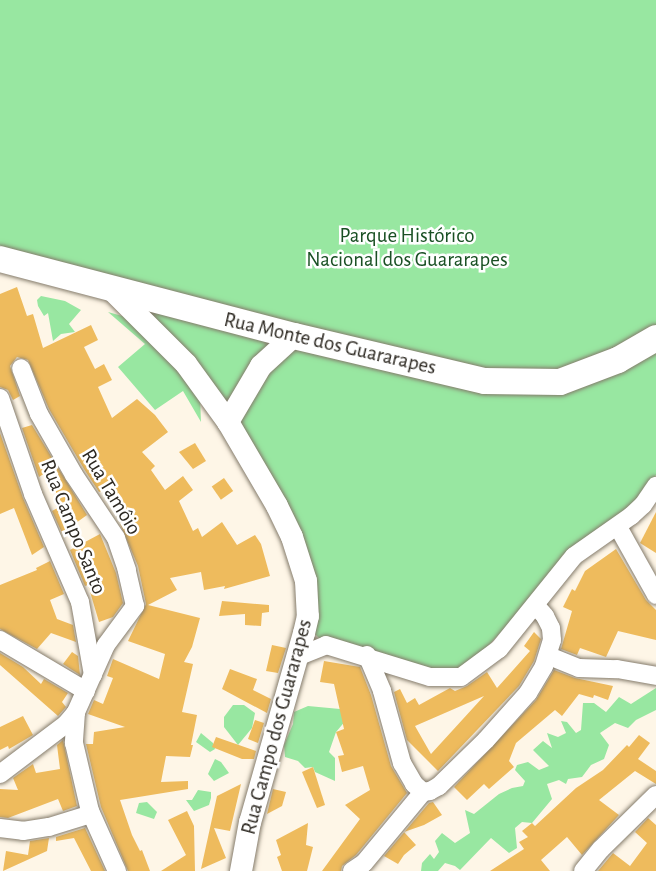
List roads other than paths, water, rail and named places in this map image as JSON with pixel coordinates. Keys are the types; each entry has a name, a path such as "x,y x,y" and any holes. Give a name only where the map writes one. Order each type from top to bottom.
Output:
{"main road":[{"name":"Rua Monte dos Guararapes","path":"0,259 294,336 485,381 560,382 618,360 656,338"}],"street":[{"name":"Rua Campo dos Guararapes","path":"109,287 164,339 200,382 228,422 277,506 306,581 308,616 250,822 241,871"},
{"path":"228,422 261,366 294,336"},
{"name":"Rua Tamôio","path":"0,774 66,724 76,712 116,629 131,614 135,606 134,594 116,538 74,475 39,414 21,368"},
{"name":"Rua Campo Santo","path":"0,398 33,494 85,616 90,683"},
{"path":"297,657 326,645 430,676 462,677 491,657 536,606 574,556 618,527 643,505 656,486"},
{"path":"618,527 656,595"},
{"path":"351,871 364,863 423,792 439,786 486,740 528,693 549,656 550,628 545,616 536,606"},
{"path":"2,646 90,683"},
{"path":"368,656 382,691 402,763 423,792"},
{"path":"549,656 579,668 618,669 656,676"},
{"path":"76,712 74,743 91,814 117,871"},
{"path":"583,871 601,849 656,795"},
{"path":"0,828 23,831 48,827 91,814"}],"park label":[{"name":"Parque Histórico Nacional dos Guararapes","path":"407,248"}]}
